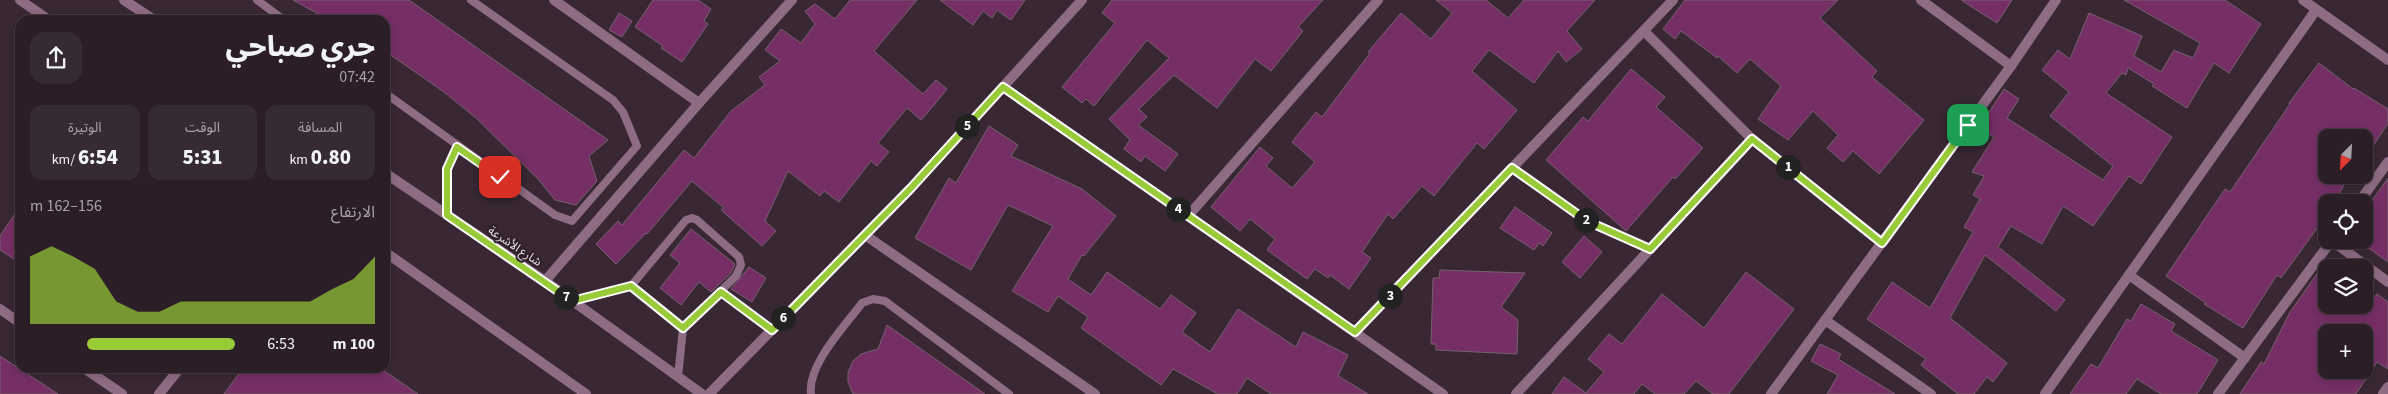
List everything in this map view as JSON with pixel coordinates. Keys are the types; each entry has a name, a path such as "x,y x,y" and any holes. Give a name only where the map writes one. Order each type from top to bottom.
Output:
{"street":[{"path":"20,0 42,15"},
{"path":"124,0 146,15"},
{"path":"554,0 700,103"},
{"path":"545,281 792,0"},
{"path":"709,394 911,188 1082,0"},
{"path":"1188,216 1378,0"},
{"path":"1355,332 1673,0"},
{"path":"1921,0 2010,66"},
{"path":"1771,394 2056,0"},
{"path":"2303,0 2388,60"},
{"path":"2045,394 2316,10"},
{"path":"1644,31 1752,139 1882,243"},
{"path":"1003,87 1443,394"},
{"path":"1516,394 1752,139"},
{"path":"2365,194 2388,162"},
{"path":"1512,168 1587,221 1650,249"},
{"name":"شارع الأشرعة","path":"390,176 545,281 702,394"},
{"path":"865,235 1095,394"},
{"path":"2218,394 2325,249"},
{"path":"2344,249 2388,282"},
{"path":"390,256 586,394"},
{"path":"2129,275 2245,358"},
{"path":"0,310 15,320"},
{"path":"1825,320 1931,394"},
{"path":"91,373 122,394"},
{"path":"159,394 176,373"},
{"path":"2383,394 2388,388"}],"lane":[{"path":"256,0 277,15"},
{"path":"390,97 457,147 555,215 572,221 636,146 623,112 613,100 471,0"},
{"path":"447,215 447,169 457,147"},
{"path":"572,301 631,286 686,220 692,218 697,220 739,257 741,265 736,276 683,328 678,377"},
{"path":"631,286 683,328"},
{"path":"721,292 772,330"},
{"path":"811,394 810,385 814,369 862,302 874,299 885,302 1009,394"}],"building":[{"path":"293,0 409,0 608,140 589,156 597,181 576,205 555,200 538,179 476,118 444,92 390,54 390,15 320,15"},
{"path":"653,0 698,0 711,9 704,21 708,24 682,62 635,27"},
{"path":"850,0 917,0 874,51 923,94 936,80 947,89 921,120 907,108 878,143 889,152 877,166 871,161 839,202 824,191 820,196 788,171 765,221 776,231 762,246 721,210 724,208 692,181 647,234 616,264 596,244 618,221 622,225 684,150 694,158 731,111 765,85 759,77 780,61 765,50 781,29 801,43 815,24 805,11 815,4 835,19"},
{"path":"940,0 1025,0 1011,20 997,10 992,18 983,11 973,25"},
{"path":"1112,0 1323,0 1298,27 1303,31 1271,71 1255,59 1217,108 1174,75 1139,109 1147,117 1138,125 1178,154 1165,171 1145,156 1141,162 1124,149 1130,140 1109,119 1169,58 1147,40 1094,106 1086,99 1082,103 1062,87 1115,23 1102,13"},
{"path":"1436,0 1486,0 1508,18 1524,0 1595,0 1567,31 1582,49 1566,62 1558,51 1534,83 1489,50 1472,71 1517,110 1484,149 1477,143 1434,196 1422,186 1393,219 1388,214 1362,252 1371,258 1349,289 1330,275 1328,278 1315,269 1307,279 1267,250 1275,239 1250,219 1240,231 1211,207 1260,147 1273,158 1266,166 1292,188 1315,162 1292,142 1316,112 1322,117 1370,53 1368,52 1401,13 1431,39 1452,13"},
{"path":"1685,0 1838,0 1820,18 1877,71 1872,77 1924,120 1879,174 1853,151 1843,162 1827,148 1838,135 1813,111 1788,140 1758,119 1781,86 1750,59 1737,73 1718,56 1717,58 1681,31 1675,39 1663,29"},
{"path":"1961,0 2012,0 1997,23"},
{"path":"2124,0 2225,0 2261,24 2229,73 2214,63 2187,108 2128,68 2126,75 2122,73 2106,93 2172,137 2141,184 2129,176 2093,226 2063,206 2042,244 2011,226 1998,247 2065,300 2056,311 1985,255 1950,318 2007,363 1993,382 1987,377 1974,394 1958,394 1921,365 1926,359 1867,319 1892,282 1930,308 1973,232 1964,227 1980,199 1973,195 1984,176 1972,172 1994,137 1979,128 2004,89 2019,99 2007,118 2103,180 2113,166 2050,116 2069,92 2042,70 2058,50 2070,59 2089,13 2142,36 2134,56 2161,72 2174,50 2193,58 2200,43"},
{"path":"619,13 632,21 622,37 609,30"},
{"path":"2319,63 2353,89 2388,109 2388,123 2373,146 2373,129 2318,129 2318,184 2344,184 2339,194 2318,194 2318,227 2281,278 2277,275 2243,328 2204,304 2206,303 2166,276 2225,189 2230,192 2289,103"},
{"path":"1631,69 1665,97 1656,107 1703,148 1675,179 1673,177 1626,231 1546,160 1583,117 1588,121"},
{"path":"989,126 1018,145 1011,156 1082,189 1116,216 1084,256 1082,255 1068,279 1091,295 1107,272 1160,309 1171,295 1196,313 1182,332 1210,352 1238,309 1296,347 1303,332 1348,355 1338,376 1368,394 1271,394 1247,378 1237,394 1218,394 1173,369 1161,385 1081,328 1088,317 1058,296 1048,312 1012,291 1053,226 1008,205 971,270 915,238 949,178 956,183"},
{"path":"2388,178 2388,262 2370,249 2373,249 2373,199"},
{"path":"1515,207 1552,233 1543,246 1539,243 1534,250 1500,228"},
{"path":"15,214 15,260 0,250 0,236"},
{"path":"691,229 735,264 731,273 711,292 699,282 681,305 660,288 680,263 670,255"},
{"path":"1584,236 1602,252 1580,278 1562,262"},
{"path":"749,267 766,278 752,302 731,289"},
{"path":"1440,270 1525,273 1501,307 1518,320 1517,354 1436,350 1436,344 1431,344 1433,278 1439,278"},
{"path":"1746,272 1794,309 1729,394 1713,394 1696,381 1684,394 1655,394 1642,384 1634,394 1552,394 1564,377 1586,393 1604,372 1588,359 1609,334 1622,344 1662,294 1704,328"},
{"path":"2318,272 2318,314 2373,314 2373,296 2377,294 2388,302 2388,369 2377,362 2373,368 2373,324 2318,324 2318,379 2366,379 2356,394 2240,394 2261,362 2264,364 2290,312"},
{"path":"2141,304 2175,324 2171,331 2218,360 2197,394 2161,394 2137,379 2126,394 2070,394 2091,364 2098,368 2127,319 2131,321"},
{"path":"887,325 985,394 853,394 848,382 848,372 853,361 861,354 878,349"},
{"path":"1820,344 1841,354 1838,359 1895,394 1827,394 1838,375 1811,361"},
{"path":"0,356 15,366 15,373 26,373 58,394 0,394"},
{"path":"239,373 387,373 418,394 224,394"}],"route":[{"path":"500,177 457,147 451,156 447,169 447,215 572,301 631,286 683,328 721,292 772,330 911,188 1003,87 1355,332 1512,168 1587,221 1650,249 1752,139 1882,243 1968,125"}]}
